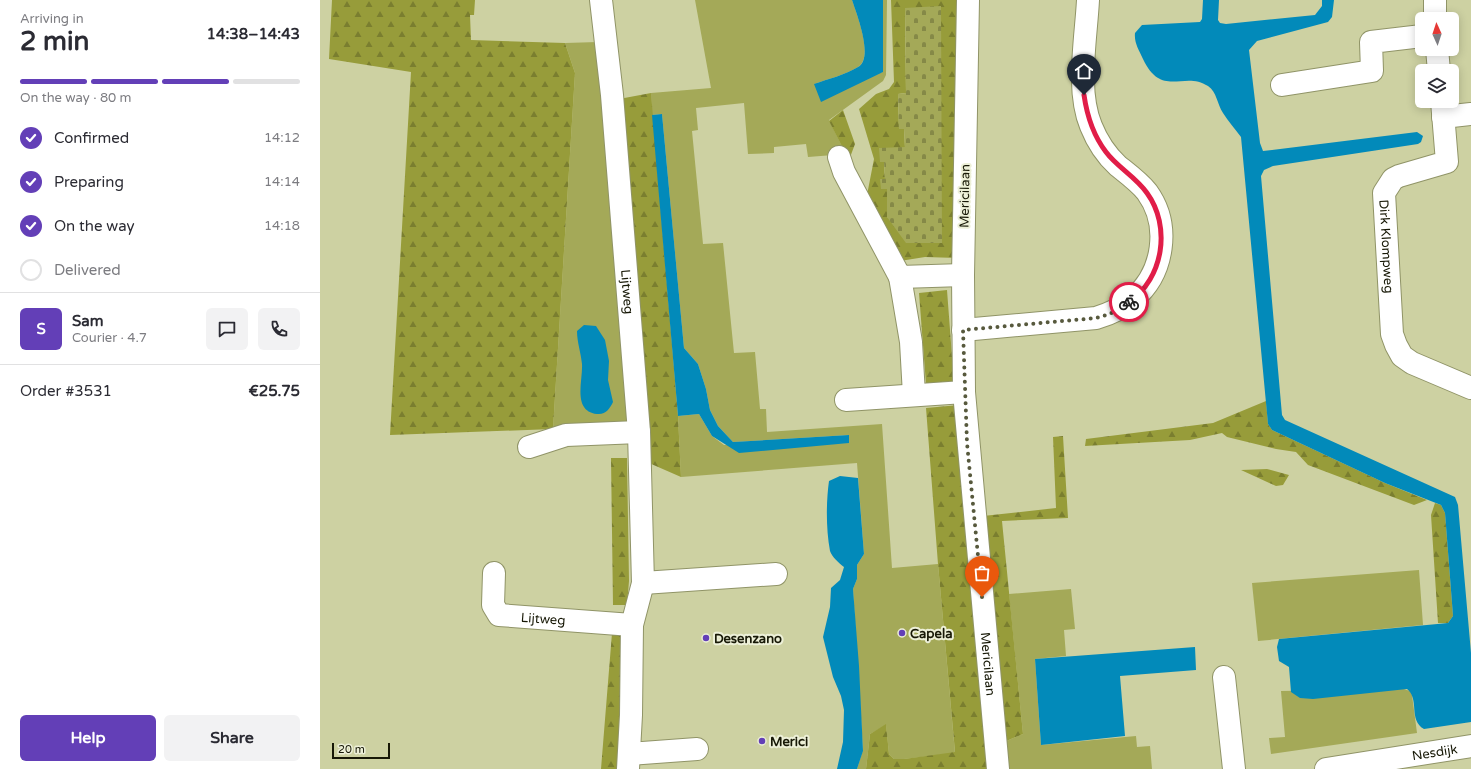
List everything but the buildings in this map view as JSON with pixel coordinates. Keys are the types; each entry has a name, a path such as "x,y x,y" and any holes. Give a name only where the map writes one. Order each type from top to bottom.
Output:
{"street":[{"name":"Lijtweg","path":"601,0 612,103 639,432 643,583 632,625 628,762"},
{"name":"Mericilaan","path":"968,0 963,275 964,392 998,769"},
{"path":"963,330 1096,318 1110,314 1133,300 1143,290 1157,266 1161,239 1160,224 1152,202 1140,184 1106,153 1093,130 1086,111 1083,80 1088,0"},
{"path":"1435,12 1436,0"},
{"path":"1282,85 1372,72 1371,42 1415,37"},
{"path":"1443,109 1471,114"},
{"name":"Dirk Klompweg","path":"1443,109 1446,162 1398,176 1393,179 1384,193 1392,334 1402,356 1412,363 1471,388"},
{"path":"838,157 844,172 900,277 911,342 914,395"},
{"path":"900,277 963,275"},
{"path":"846,400 964,392"},
{"path":"529,446 566,435 639,432"},
{"name":"Lijtweg","path":"494,573 493,605 499,616 632,625"},
{"path":"643,583 776,574"},
{"path":"1224,677 1234,769"},
{"name":"Nesdijk","path":"1326,769 1471,746"},
{"path":"628,762 697,749"}],"green space":[{"path":"332,0 475,0 474,15 470,15 471,40 565,43 575,73 553,429 390,435 411,72 329,59"},
{"path":"695,0 852,0 863,35 865,54 863,62 858,67 848,72 814,84 883,72 883,0 887,0 886,75 883,81 829,120 846,154 808,157 806,144 774,147 774,153 748,154 744,103 696,108 698,130 692,131 703,244 723,243 734,353 755,352 760,409 766,409 767,432 882,424 892,568 938,564 955,753 894,759 889,754 886,725 870,734 866,769 857,769 863,750 853,589 857,579 857,565 864,554 857,463 681,477 678,416 699,414 712,436 724,445 849,443 849,435 733,442 718,426 710,410 706,389 698,364 684,348 662,114 652,115 651,93 711,88"},
{"path":"891,0 962,0 957,258 925,257 900,261 867,195 874,159 859,109 876,94 889,89 894,82","holes":["905,8 941,243 887,217 887,189 881,189 885,179 884,162 905,148 904,128 899,129 898,94 906,93"]},
{"path":"941,6 942,243 906,243 887,217 887,189 881,189 880,179 885,179 884,162 880,162 879,148 905,147 904,129 899,129 898,94 906,93 905,8"},
{"path":"598,42 630,425 553,429 575,73 565,43"},
{"path":"651,93 678,416 681,477 649,463 619,99"},
{"path":"843,110 855,144 849,160 829,121"},
{"path":"947,290 954,383 926,384 919,293"},
{"path":"1266,401 1268,424 1272,430 1385,483 1427,500 1414,505 1308,465 1296,452 1276,449 1227,437 1222,433 1190,440 1085,446 1086,439 1213,423"},
{"path":"959,405 989,769 866,769 870,734 886,724 889,754 894,759 955,752 926,408"},
{"path":"1063,436 1068,518 1002,521 1023,734 1004,742 983,516 1056,508 1053,437"},
{"path":"611,458 627,458 629,581 627,605 613,605"},
{"path":"1267,469 1289,475 1283,485 1276,486 1241,470"},
{"path":"1435,503 1441,505 1445,513 1453,616 1448,623 1438,623 1431,515"},
{"path":"1419,570 1423,625 1258,641 1252,583"},
{"path":"1071,589 1075,629 1064,630 1066,656 1035,659 1041,745 1136,736 1137,747 1150,746 1152,769 1007,769 1004,742 1023,734 1009,594"},
{"path":"612,633 619,634 623,638 619,769 601,769"},
{"path":"1404,689 1410,691 1412,695 1417,733 1271,754 1269,738 1285,737 1281,691"}],"water":[{"path":"852,0 883,0 883,72 821,102 814,84 848,72 858,67 863,62 865,55 863,36"},
{"path":"1203,0 1219,0 1218,20 1220,23 1226,24 1315,15 1322,6 1322,0 1334,0 1332,17 1328,22 1257,41 1249,50 1260,143 1263,151 1417,132 1423,136 1421,142 1418,144 1273,166 1264,170 1261,176 1282,415 1285,420 1455,497 1458,505 1471,653 1471,722 1424,729 1416,720 1413,698 1407,689 1313,699 1300,698 1291,692 1289,667 1279,661 1277,647 1279,639 1448,623 1453,616 1445,513 1441,505 1385,483 1272,430 1268,424 1241,137 1223,113 1213,91 1208,86 1199,82 1174,82 1158,78 1150,71 1135,40 1135,33 1142,25 1200,22 1202,19"},
{"path":"662,114 684,348 698,364 706,389 710,410 718,426 733,442 849,435 849,443 739,453 712,436 699,414 678,416 652,115"},
{"path":"584,325 596,326 605,340 609,361 608,380 613,402 607,411 600,414 589,412 584,407 580,394 582,364 577,331"},
{"path":"840,476 858,478 864,554 857,565 857,579 853,589 859,666 863,751 857,769 837,769 843,742 844,710 841,696 833,677 823,637 830,607 831,588 840,580 844,567 834,558 830,551 827,525 829,481"},
{"path":"1195,647 1196,670 1120,676 1125,736 1041,745 1035,659"}],"way so far":[{"path":"982,597 967,443 963,330 1096,318 1110,314 1122,308 1129,302"}],"place":[{"name":"Capela","path":"902,633"},
{"name":"Desenzano","path":"706,638"},
{"name":"Merici","path":"762,741"}],"route":[{"path":"1084,95 1086,111 1098,140 1106,153 1147,192 1157,213 1160,224 1161,239 1157,266 1143,290 1129,302"}]}
